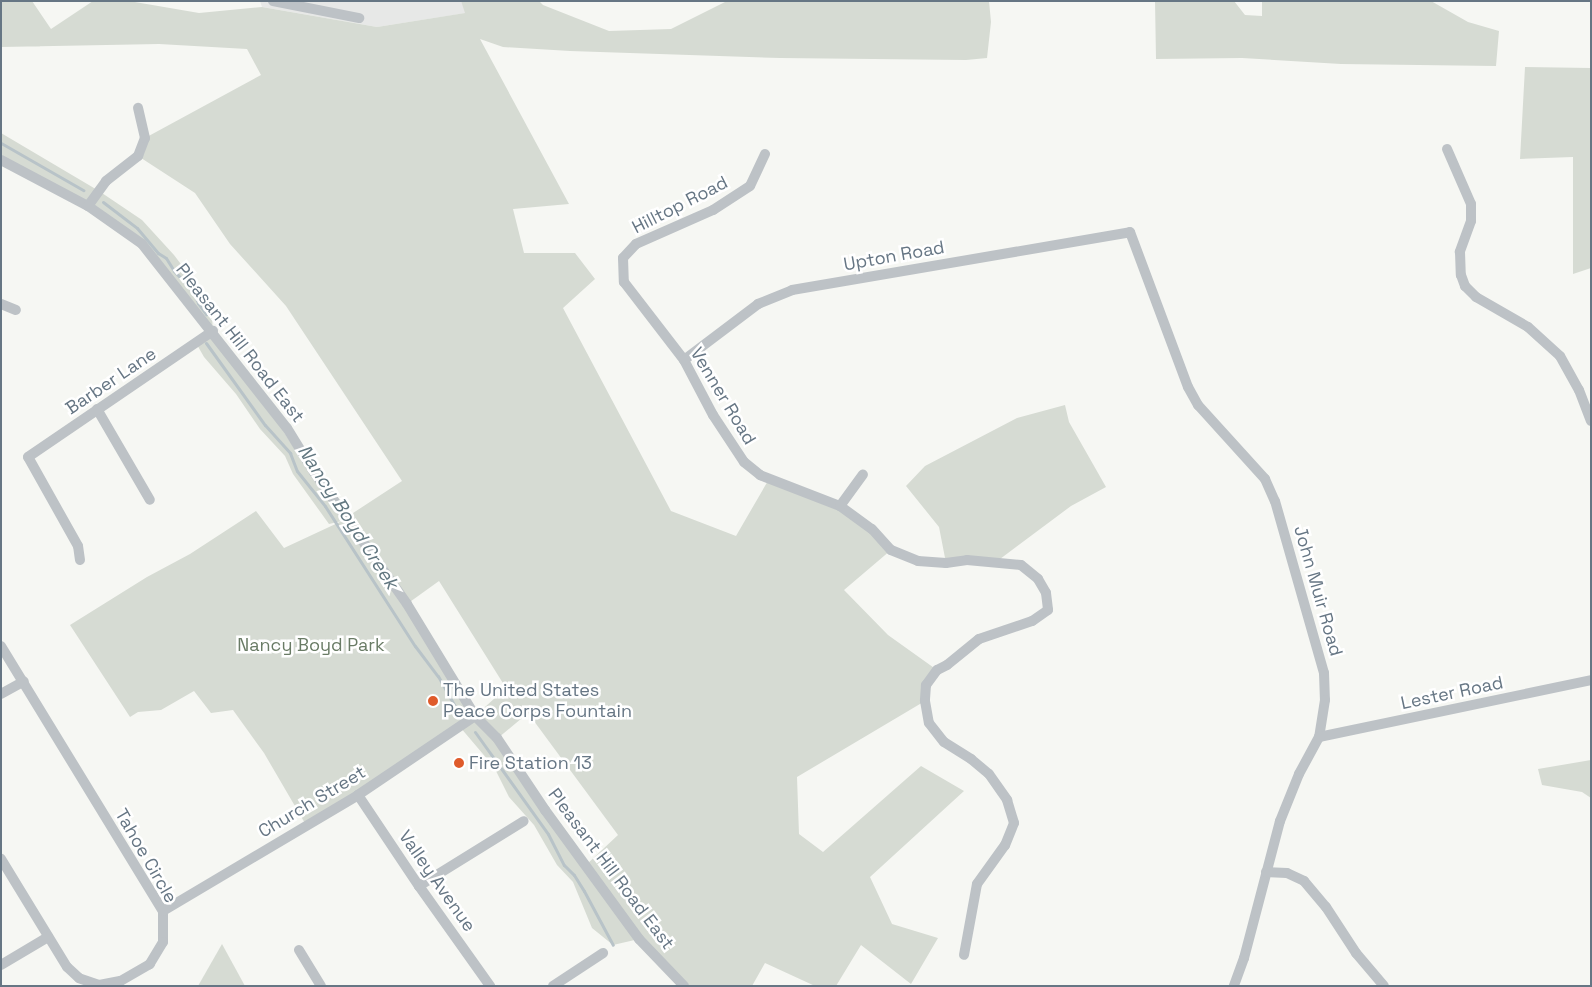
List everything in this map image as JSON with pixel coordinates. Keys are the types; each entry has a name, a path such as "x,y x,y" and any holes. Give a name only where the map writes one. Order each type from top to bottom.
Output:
{"street":[{"path":"273,1 360,18"},
{"path":"88,206 106,181 138,156 145,138 138,108"},
{"path":"1447,149 1471,204 1471,221 1460,252 1461,275 1464,286 1476,297 1528,327 1560,356 1579,390 1591,421"},
{"name":"Hilltop Road","path":"623,258 636,244 713,210 750,186 765,154"},
{"name":"Pleasant Hill Road East","path":"1,160 88,206 142,244 213,331 287,428 314,472 349,519 407,604 475,716 498,738 545,810 639,939 684,986"},
{"name":"Upton Road","path":"684,360 758,304 792,290 1130,232"},
{"name":"John Muir Road","path":"1130,232 1194,399 1265,479 1275,501 1324,672 1325,700 1319,737 1299,774 1280,821 1244,958 1234,986"},
{"name":"Venner Road","path":"623,258 624,282 684,360 713,415 744,462 769,479 840,506 872,529 891,550 918,561 946,563 967,560 1021,565 1038,579 1046,592 1048,610 1032,621 979,639 947,665 937,670 926,685 925,701 929,723 944,742 971,759 989,774 1007,800 1014,823 1004,845 977,884 964,955"},
{"path":"1,304 16,310"},
{"name":"Barber Lane","path":"80,560 78,546 28,457 213,331"},
{"path":"97,409 150,500"},
{"path":"840,506 863,474"},
{"name":"Tahoe Circle","path":"1,646 163,912 163,942 150,964 120,981 99,985 79,978 66,967 1,859"},
{"name":"Lester Road","path":"1319,737 1591,680"},
{"path":"1,694 24,682"},
{"name":"Church Street","path":"163,912 358,795 475,716"},
{"name":"Valley Avenue","path":"358,795 419,886 490,986"},
{"path":"419,886 524,822"},
{"path":"1266,872 1287,873 1304,881 1326,907 1356,953 1384,986"},
{"path":"1,965 48,937"},
{"path":"299,950 321,986"},
{"path":"553,986 604,953"}],"shaded area":[{"path":"260,1 461,1 466,13 377,27 262,7"}],"green space":[{"name":"Nancy Boyd Park","path":"1,1 32,1 51,29 93,1 129,1 199,13 262,7 377,27 465,13 461,1 539,1 543,5 609,31 671,29 727,1 989,1 991,22 987,58 966,60 780,58 570,51 503,47 480,39 569,204 513,209 524,253 575,253 595,279 563,308 671,511 736,536 769,479 840,506 891,550 844,590 888,635 937,670 925,701 797,777 799,834 823,852 921,766 964,791 870,877 892,924 938,938 911,984 861,945 836,986 815,986 765,963 752,986 684,986 639,939 613,945 592,928 573,882 557,865 534,825 509,797 494,767 460,727 306,825 264,753 233,710 211,713 194,691 161,710 138,712 130,717 70,625 147,577 190,554 256,511 284,548 342,521 329,524 293,474 285,456 260,429 236,394 204,357 196,343 212,332 142,244 88,206 1,160 1,133 99,191 142,220 174,255 211,304 213,331 255,387 328,501 342,516 349,519 350,515 402,481 286,306 230,244 195,193 138,156 145,138 261,75 247,49 159,44 1,47","holes":["439,581 506,688 475,716 407,604","528,713 618,835 586,865 498,738"]},
{"path":"1155,1 1234,1 1245,15 1262,16 1262,1 1431,1 1468,22 1499,31 1496,66 1341,64 1242,58 1156,59"},
{"path":"1525,67 1591,68 1591,268 1573,274 1573,157 1520,159"},
{"path":"1065,405 1069,422 1106,487 1071,506 996,562 946,563 939,527 906,486 925,466 1017,418"},
{"path":"1591,760 1591,798 1582,792 1542,785 1538,769"},
{"path":"222,944 245,986 198,986"}],"waterway":[{"name":"Nancy Boyd Creek","path":"1,143 83,190"},
{"name":"Nancy Boyd Creek","path":"103,202 137,228 158,253 166,258 174,271 194,292 198,303 206,314"},
{"name":"Nancy Boyd Creek","path":"206,343 265,425 290,453 297,471 325,506 415,646 438,676 458,712"},
{"name":"Nancy Boyd Creek","path":"475,732 548,834 564,865 574,875 584,891 613,945"}],"place":[{"name":"The United States Peace Corps Fountain","path":"433,701"},
{"name":"Fire Station 13","path":"459,763"}]}
